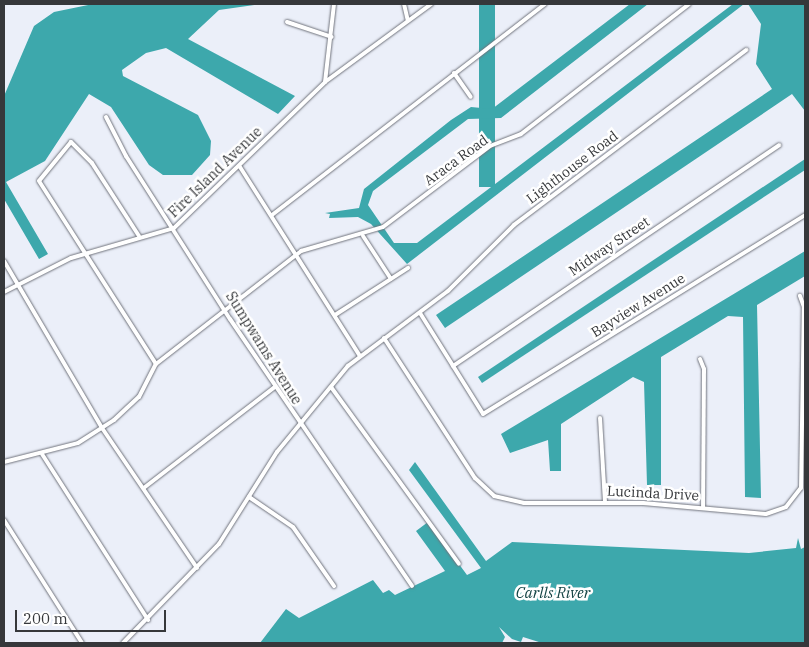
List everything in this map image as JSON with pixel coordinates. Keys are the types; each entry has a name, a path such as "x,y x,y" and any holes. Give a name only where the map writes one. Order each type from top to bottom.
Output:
{"street":[{"path":"325,82 332,37 334,4"},
{"path":"404,4 408,21"},
{"name":"Fire Island Avenue","path":"4,292 85,253 139,236 174,228 240,167 325,82 431,4"},
{"path":"272,215 545,4"},
{"name":"Araca Road","path":"156,364 297,256 320,242 363,236 383,227 490,146 520,134 689,4"},
{"path":"287,22 332,37"},
{"name":"Lighthouse Road","path":"123,643 148,620 197,568 250,497 298,423 360,356 420,313 467,274 514,225 746,50"},
{"path":"454,73 471,97"},
{"name":"Sumpwams Avenue","path":"106,117 126,156 298,423 412,586"},
{"path":"4,462 42,454 78,443 102,428 139,397 156,364 40,181 72,142 92,163 139,236"},
{"name":"Midway Street","path":"453,366 779,144"},
{"path":"240,167 360,356"},
{"name":"Bayview Avenue","path":"453,366 483,414 805,215"},
{"path":"363,236 391,279"},
{"path":"4,261 102,428 145,487 197,568"},
{"path":"334,316 408,268"},
{"name":"Lucinda Drive","path":"384,338 484,490 524,503 605,501 703,507 766,514 786,507 801,488 804,306 800,296"},
{"path":"420,313 453,366"},
{"path":"700,358 704,369 703,507"},
{"path":"145,487 275,387"},
{"path":"330,387 459,564"},
{"path":"600,418 605,501"},
{"path":"42,454 148,620"},
{"path":"250,497 293,527 334,586"},
{"path":"4,520 82,643"}],"water":[{"path":"93,4 262,4 219,10 188,39 295,96 278,114 166,48 146,53 122,70 123,76 198,115 211,141 210,155 192,175 163,175 149,165 111,107 89,94 45,161 6,182 48,254 39,259 4,199 4,96 34,26 54,12"},
{"path":"479,4 495,4 495,187 479,187"},
{"path":"630,4 648,4 501,118 468,119 373,191 368,205 394,243 417,243 733,4 744,4 407,264 371,224 358,217 329,218 330,214 325,213 359,208 364,189 451,120 471,107 492,109"},
{"path":"748,4 805,4 805,111 792,94 445,328 436,315 772,89 756,64 761,24"},
{"path":"805,159 805,170 482,383 478,377"},
{"path":"805,251 805,276 757,305 761,498 745,497 743,317 728,316 661,357 661,485 647,485 644,382 633,377 561,424 561,471 550,471 548,440 510,453 501,434"},
{"name":"Carlls River","path":"415,462 486,561 512,542 749,553 796,548 798,538 801,549 805,547 805,643 542,643 523,637 521,642 512,639 499,627 505,637 502,643 260,643 286,609 299,618 373,580 383,593 389,590 395,595 445,571 416,531 428,522 467,575 481,568 409,470"}]}
